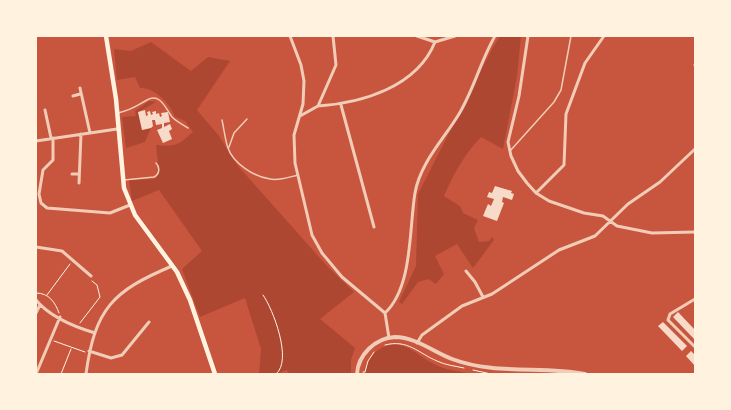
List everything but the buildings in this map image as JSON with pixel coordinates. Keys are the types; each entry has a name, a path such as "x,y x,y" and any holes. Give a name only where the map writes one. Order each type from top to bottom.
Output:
{"main road":[{"path":"106,36 117,113 123,181 130,204 134,215 172,266 190,300 215,374"}],"street":[{"path":"290,36 302,65 304,80 303,104 294,135 295,163 312,235 322,253 342,277 385,313 389,338"},
{"path":"318,106 336,65 333,36"},
{"path":"418,36 435,42 455,36"},
{"path":"385,313 390,308 399,289 407,261 417,184 438,145 466,102 495,36"},
{"path":"528,36 519,96 508,142 518,171 536,193 562,206 584,213 603,216 611,220 617,226 652,233 695,232"},
{"path":"536,193 564,165 566,114 585,63 604,36"},
{"path":"300,116 318,106 341,105 379,94 414,71 426,59 435,42"},
{"path":"80,88 80,94 90,133"},
{"path":"73,96 80,94"},
{"path":"341,105 374,227"},
{"path":"45,110 52,138 53,160 43,170 40,194 41,203 47,208 110,213 130,204"},
{"path":"36,141 118,129"},
{"path":"79,183 81,134"},
{"path":"417,343 422,335 462,306 492,294 547,256 595,236 628,204 660,182 695,149"},
{"path":"72,174 79,174"},
{"path":"36,247 62,251 91,276"},
{"path":"86,374 89,353 95,333 101,316 111,302 123,291 134,284 172,266"},
{"path":"466,271 475,282 483,297"},
{"path":"695,299 670,314 668,320 695,347"},
{"path":"36,300 60,318 95,333"},
{"path":"36,313 40,304"},
{"path":"36,374 60,318"},
{"path":"89,353 112,358 122,355 149,322"},
{"path":"357,373 358,364 365,352 379,342 389,338 407,339 453,359 491,368 547,370 585,374"}],"lane":[{"path":"510,151 554,102 561,90 571,36"},
{"path":"117,113 136,108 148,99 154,98 161,101 172,117 188,128"},
{"path":"228,149 234,133 247,119"},
{"path":"222,120 228,149 235,160 259,176 279,179 298,174"},
{"path":"123,181 154,177 159,170 156,163"}],"path":[{"path":"47,295 73,260"},
{"path":"78,326 100,297 97,285 91,280 91,276"},
{"path":"36,293 47,295 55,302 60,318"},
{"path":"263,295 269,303 277,322 283,356 279,373 276,374"},
{"path":"50,339 89,353"},
{"path":"382,345 402,343 425,353 438,362 464,368"},
{"path":"61,374 72,348"},
{"path":"357,373 365,372 368,361 375,350"},
{"path":"471,370 492,374"}],"shaded area":[{"path":"500,36 521,36 517,76 503,149 481,137 460,165 444,196 460,206 463,213 478,220 474,228 479,242 489,241 492,237 494,240 473,268 457,244 435,256 444,274 436,284 428,279 418,282 402,304 399,302 416,266 418,194"},
{"path":"151,42 191,71 208,57 230,61 197,110 219,136 238,166 327,266 354,292 320,319 355,348 351,360 351,374 289,374 287,370 277,374 259,374 261,349 245,298 200,317 182,269 202,251 159,190 132,201 129,180 155,179 159,173 156,145 168,146 176,144 184,140 193,132 185,121 175,117 170,107 161,97 151,90 140,88 135,77 117,80 114,49 131,51"},
{"path":"149,101 156,102 138,112 142,130 151,128 145,142 126,148 122,117 136,116 135,111"},
{"path":"393,344 410,349 441,367 472,374 366,374 370,358 377,351"}]}
